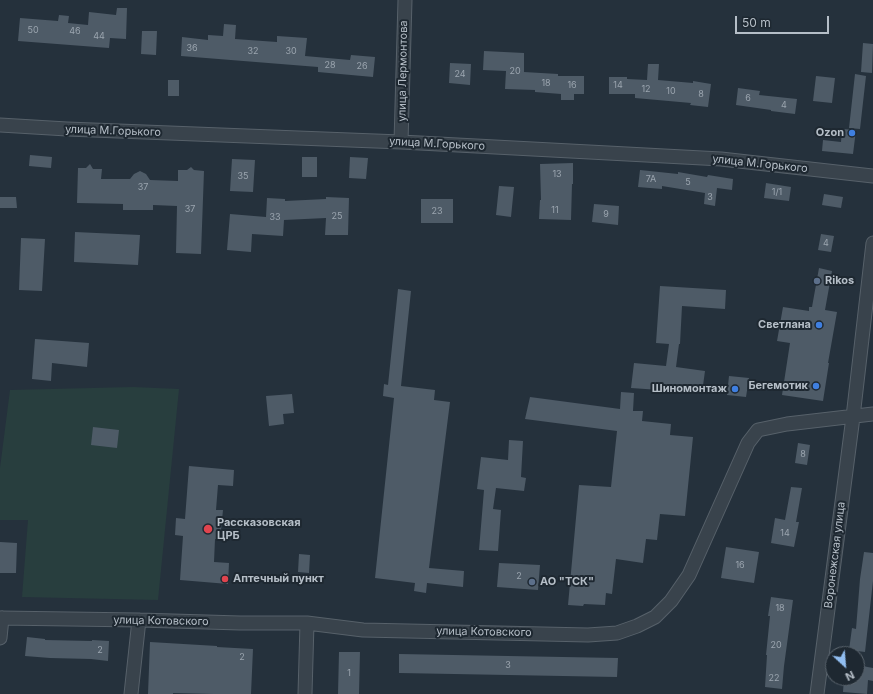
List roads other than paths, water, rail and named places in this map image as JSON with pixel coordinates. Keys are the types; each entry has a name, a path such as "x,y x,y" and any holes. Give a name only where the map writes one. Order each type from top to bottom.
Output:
{"street":[{"name":"улица Лермонтова","path":"401,142 404,0"},
{"name":"улица М.Горького","path":"0,125 401,142 721,159 873,176"},
{"name":"Воронежская улица","path":"817,694 853,417 873,243"},
{"path":"853,417 873,414"},
{"name":"улица Котовского","path":"1,618 307,623 362,630 588,635 617,633 637,626 655,617 671,600 689,576 748,443 758,430 787,424 853,417"},
{"path":"0,638 1,618"},
{"path":"132,694 138,620"},
{"path":"305,694 307,623"}],"place":[{"name":"Ozon","path":"852,133"},
{"name":"Rikos","path":"817,281"},
{"name":"Светлана","path":"819,325"},
{"name":"Бегемотик","path":"816,386"},
{"name":"Шиномонтаж","path":"735,389"},
{"name":"Рассказовская ЦРБ","path":"208,529"},
{"name":"Аптечный пункт","path":"225,579"},
{"name":"АО \"ТСК\"","path":"532,582"}]}
